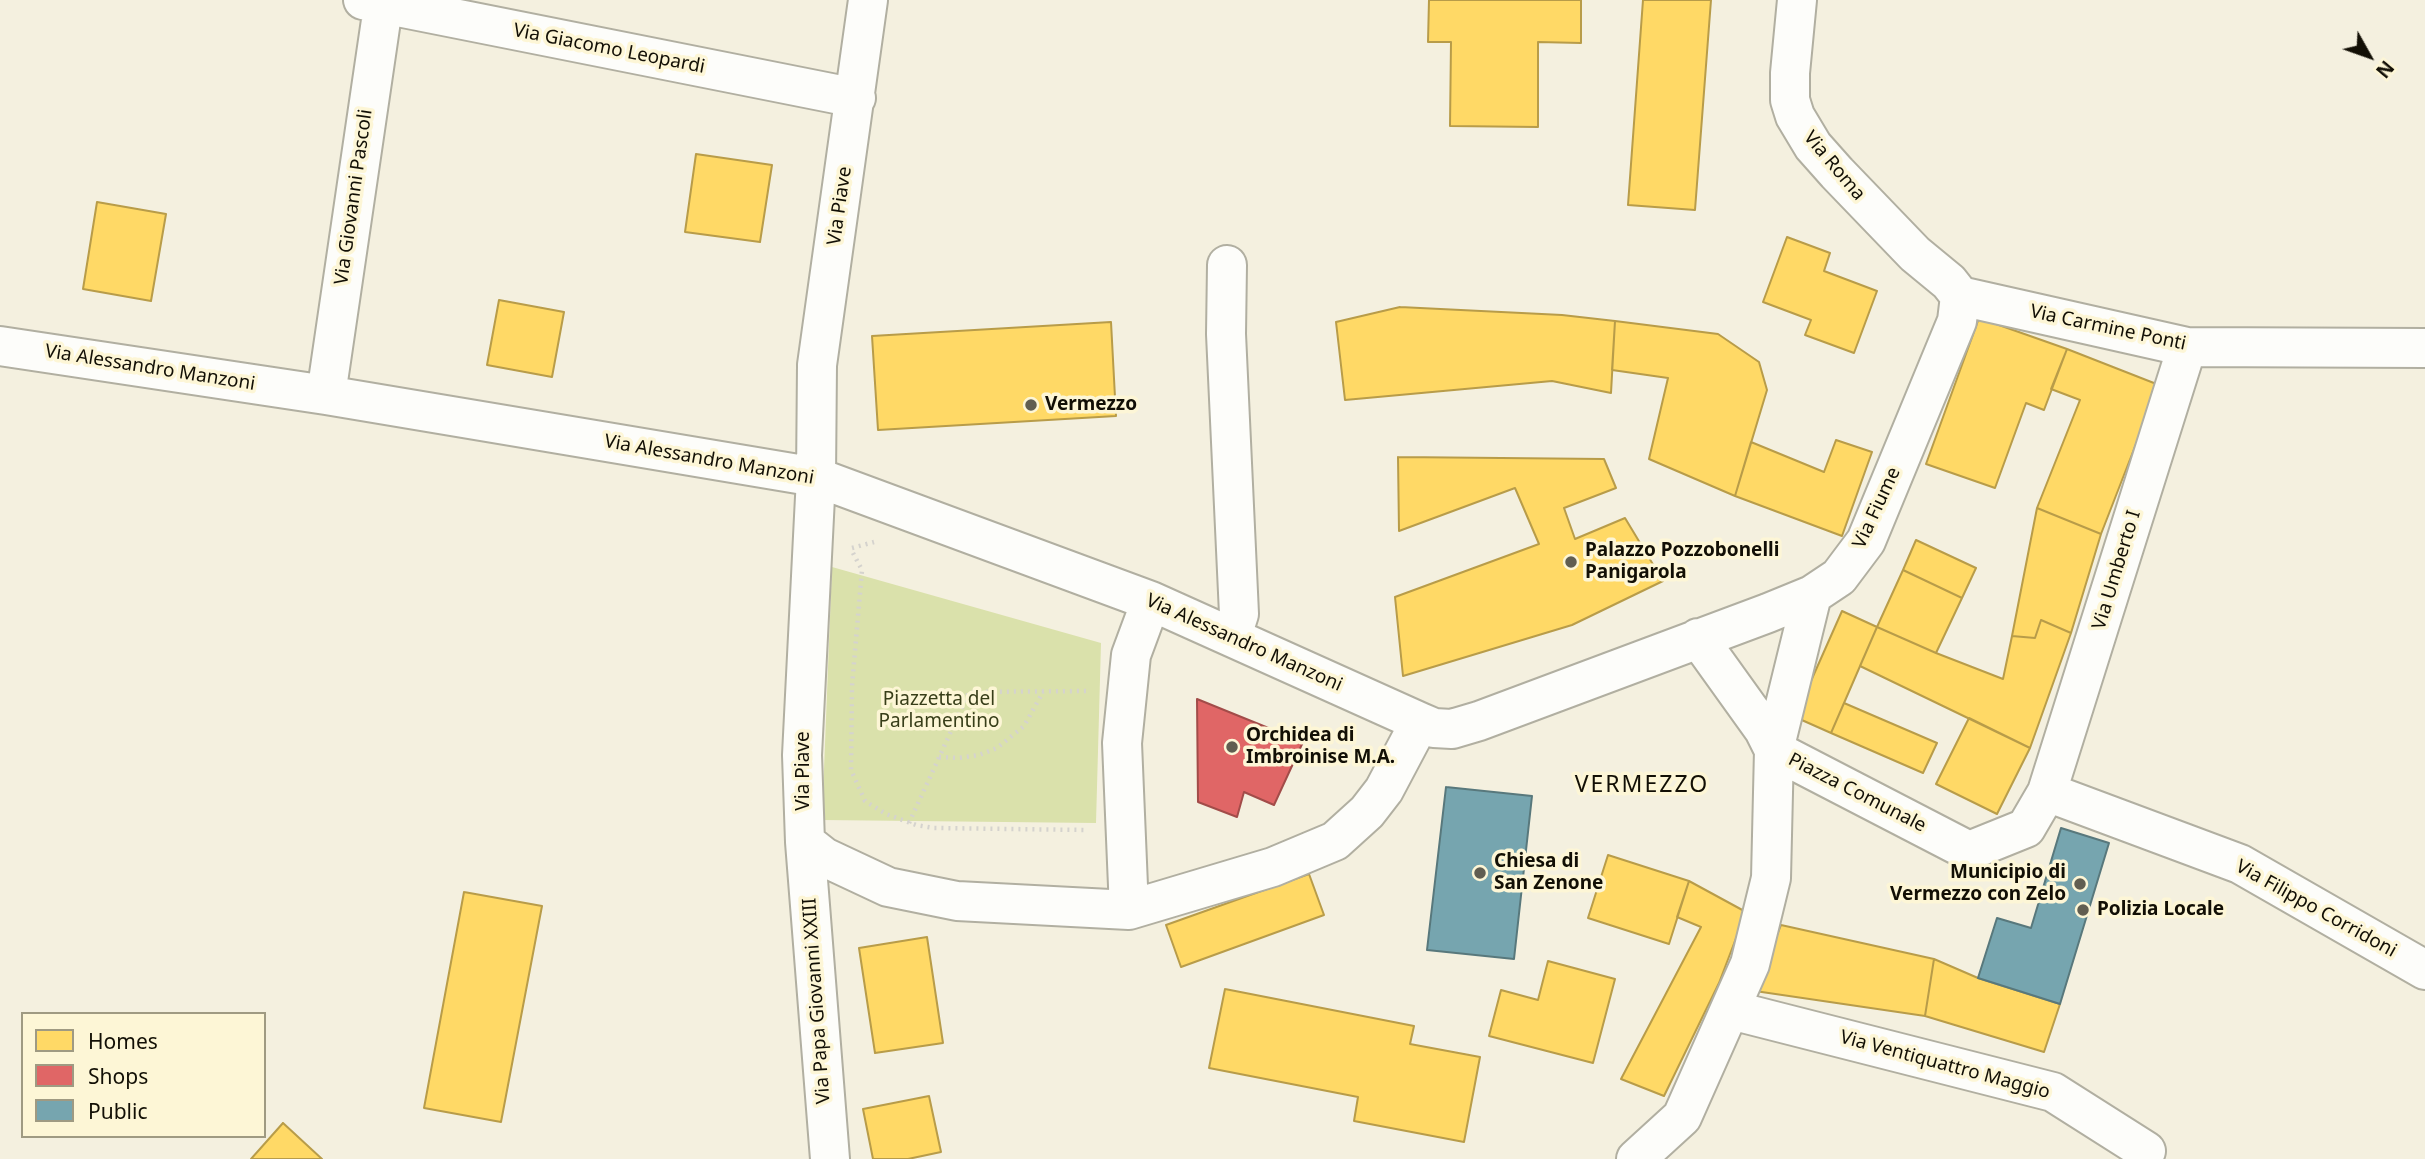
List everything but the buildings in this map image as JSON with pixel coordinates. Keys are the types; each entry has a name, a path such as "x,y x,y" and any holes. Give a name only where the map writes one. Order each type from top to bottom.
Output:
{"street":[{"name":"Via Piave","path":"805,842 802,755 816,477 817,365 868,0"},
{"name":"Via Roma","path":"1797,0 1790,73 1790,100 1795,116 1813,146 1837,173 1914,254 1949,282 1961,296"},
{"name":"Via Giacomo Leopardi","path":"376,1 856,98"},
{"name":"Via Giovanni Pascoli","path":"326,395 376,1"},
{"path":"1227,265 1226,334 1239,614 1232,636"},
{"name":"Via Carmine Ponti","path":"1961,296 2187,348 2425,348"},
{"name":"Via Fiume","path":"1698,638 1812,595 1839,577 1866,541 1957,321 1961,296"},
{"name":"Via Alessandro Manzoni","path":"0,346 326,395 816,477 1151,601 1420,722"},
{"name":"Via Umberto I","path":"2048,792 2187,348"},
{"path":"1636,1159 1682,1117 1750,964 1771,878 1774,750 1812,595"},
{"path":"1129,910 1122,743 1131,655 1151,601"},
{"path":"805,842 824,858 888,887 957,901 1129,910 1273,867 1335,841 1367,812 1384,790 1420,722 1434,728 1452,729 1698,638"},
{"name":"Piazza Comunale","path":"1698,638 1764,730 1774,750 1969,851 2026,828 2048,792"},
{"name":"Via Filippo Corridoni","path":"2048,792 2240,864 2425,970"},
{"name":"Via Papa Giovanni XXIII","path":"805,842 830,1159"},
{"name":"Via Ventiquattro Maggio","path":"1731,1010 2053,1092 2146,1151"}],"path":[{"path":"851,548 862,570 852,686 850,770 865,801 886,814 909,823 934,828 1126,831"},
{"path":"909,823 969,692 1093,691"},
{"path":"939,757 979,755 997,748 1024,726 1043,692"}],"green space":[{"name":"Piazzetta del Parlamentino","path":"832,567 1101,643 1096,823 822,820"}],"place":[{"name":"Vermezzo","path":"1031,405"},
{"name":"Palazzo Pozzobonelli Panigarola","path":"1571,562"},
{"name":"Orchidea di Imbroinise M.A.","path":"1232,747"},
{"name":"Chiesa di San Zenone","path":"1480,873"},
{"name":"Municipio di Vermezzo con Zelo","path":"2080,884"},
{"name":"Polizia Locale","path":"2083,910"}],"district":[{"name":"VERMEZZO","path":"1642,785"}]}
